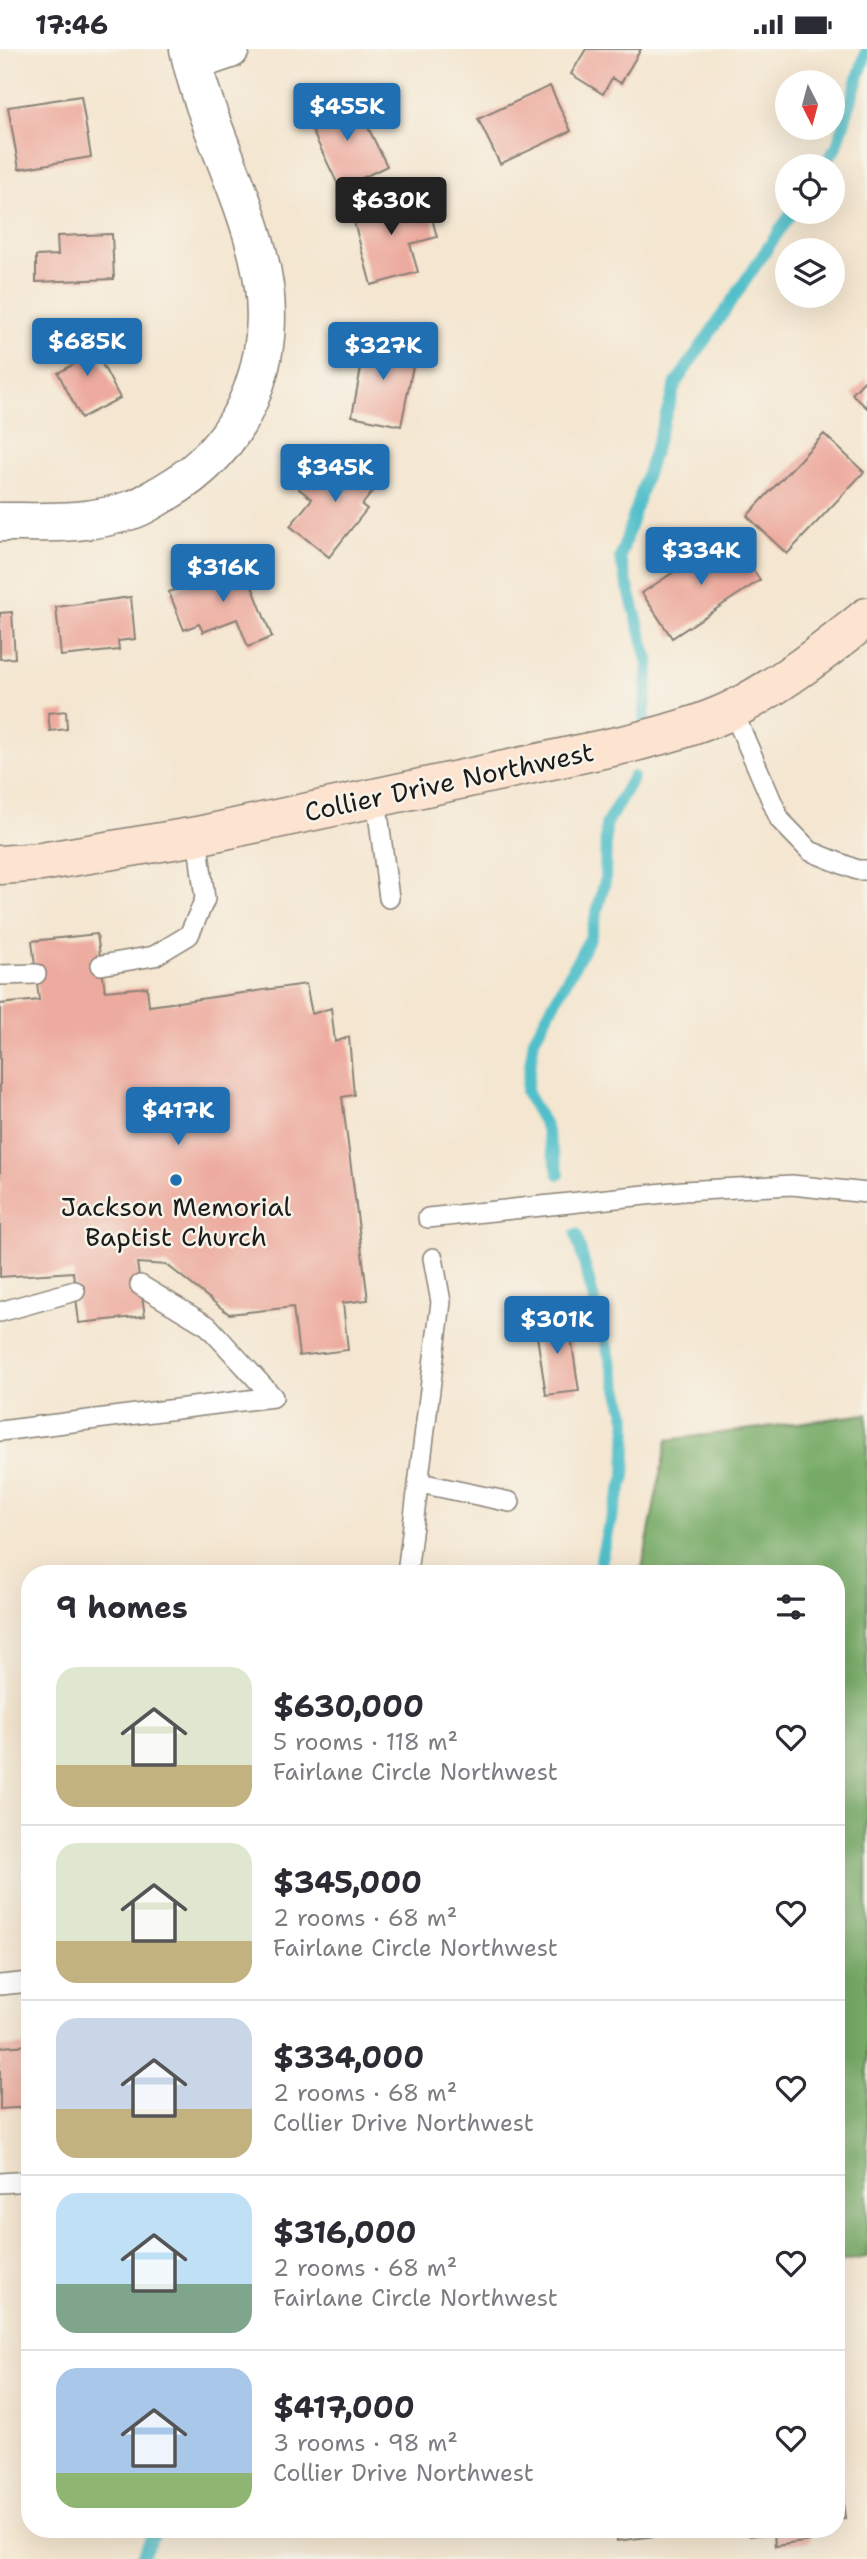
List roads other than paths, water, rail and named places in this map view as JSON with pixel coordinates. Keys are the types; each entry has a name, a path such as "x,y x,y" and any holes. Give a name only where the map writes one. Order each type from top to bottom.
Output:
{"main road":[{"name":"Collier Drive Northwest","path":"0,865 41,862 197,836 631,743 684,728 732,709 814,659 867,617"}],"street":[{"path":"0,522 77,523 133,510 190,478 223,445 246,408 262,363 268,317 259,256 191,55 230,49"}],"lane":[{"path":"732,709 780,820 810,851 857,870 867,870"},
{"path":"376,799 389,898"},
{"path":"101,965 154,956 189,935 205,899 197,836"},
{"path":"0,975 36,974"},
{"path":"428,1219 683,1191 792,1185 867,1193"},
{"path":"408,1565 442,1302 433,1258"},
{"path":"0,1431 273,1397 208,1326 140,1285"},
{"path":"0,1311 75,1291"},
{"path":"419,1483 510,1502"},
{"path":"0,1985 21,1983"},
{"path":"0,2183 21,2182"}],"waterway":[{"path":"831,154 837,146 867,49"},
{"path":"644,719 649,663 620,558 676,383 784,224"},
{"path":"559,1174 545,1125 526,1092 534,1039 590,938 605,881 606,825 633,777"},
{"path":"576,1234 627,1421 625,1477 607,1532 600,1565"},
{"path":"141,2559 152,2538"}],"place":[{"name":"Jackson Memorial Baptist Church","path":"176,1180"}]}
